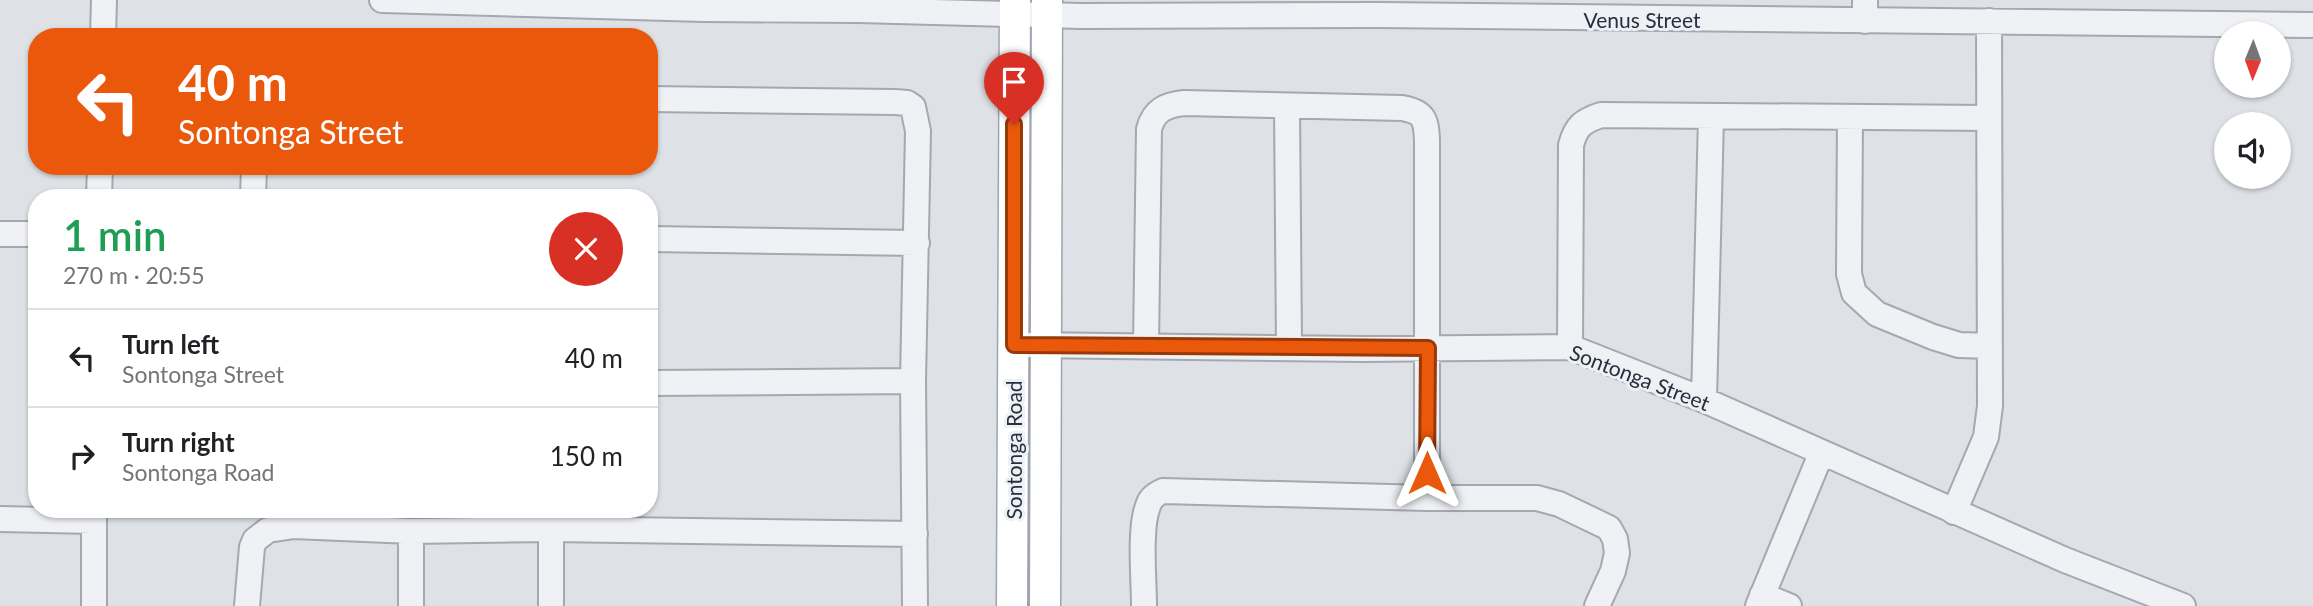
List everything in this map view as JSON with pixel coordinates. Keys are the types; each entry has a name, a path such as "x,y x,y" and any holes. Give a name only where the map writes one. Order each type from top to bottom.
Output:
{"main road":[{"name":"Sontonga Road","path":"1012,606 1015,7"},
{"name":"Sontonga Road","path":"1045,606 1047,7"}],"street":[{"path":"103,28 104,0"},
{"name":"Venus Street","path":"382,0 1047,7 1378,15 1865,11 1989,21 2263,12 2313,25"},
{"path":"1954,512 1986,437 1990,406 1989,21"},
{"path":"658,99 907,103 913,107 918,131 913,381 915,606"},
{"path":"1146,345 1149,129 1158,111 1169,105 1415,110 1426,125 1427,140 1427,498"},
{"path":"1287,107 1289,346"},
{"path":"1570,348 1571,145 1575,129 1585,121 1601,116 1989,118"},
{"path":"1704,400 1711,117"},
{"path":"1850,118 1849,274 1854,293 1877,314 1933,337 1959,345 1990,346"},
{"path":"0,234 28,234"},
{"path":"658,239 917,243"},
{"name":"Sontonga Street","path":"1014,345 1289,346 1362,349 1570,348 1704,400 2065,560 2183,606"},
{"path":"658,383 913,381"},
{"path":"1789,606 1760,601 1821,454"},
{"path":"1144,606 1144,520 1148,504 1155,494 1163,491 1537,498 1559,504 1609,528 1615,539 1617,553 1613,571 1597,606"},
{"path":"0,519 28,518"},
{"path":"94,518 94,606"},
{"path":"247,606 252,547 256,540 268,530 295,526 411,531 551,519 915,534"},
{"path":"551,519 551,606"},
{"path":"411,531 411,606"}],"route":[{"path":"1014,124 1014,345 1428,348 1427,473"}]}
